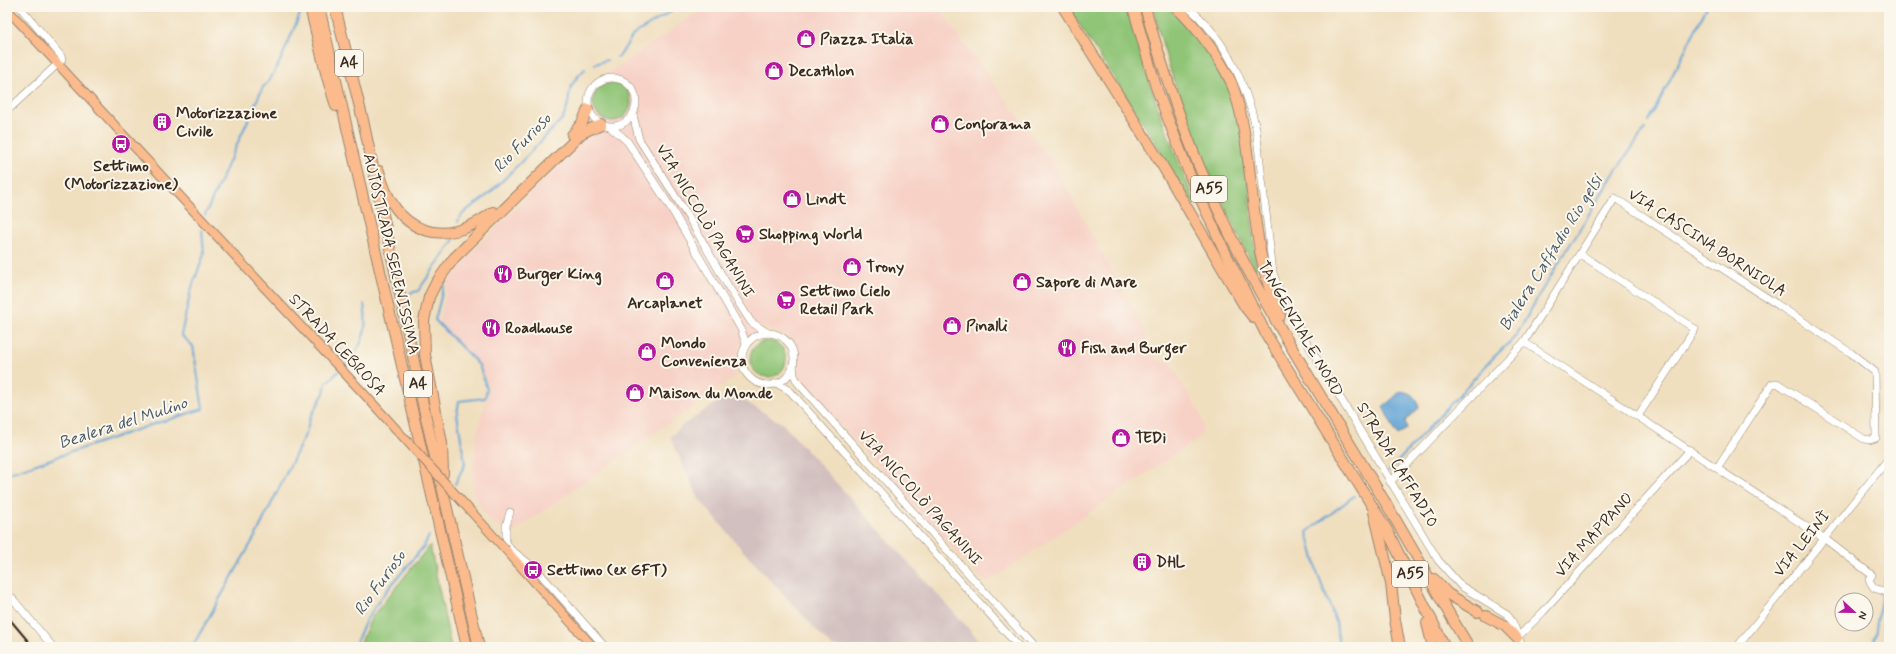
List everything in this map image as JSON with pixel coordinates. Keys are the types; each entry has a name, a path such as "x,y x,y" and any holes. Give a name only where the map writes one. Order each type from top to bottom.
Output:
{"highway":[{"path":"310,7 327,77 360,186"},
{"name":"AUTOSTRADA SERENISSIMA","path":"319,7 467,647"},
{"name":"AUTOSTRADA SERENISSIMA","path":"335,7 363,120 444,498 479,647"},
{"name":"A55","path":"1063,7 1162,165 1245,307 1266,334"},
{"name":"TANGENZIALE NORD","path":"1133,7 1156,87 1191,178 1266,334 1372,503 1445,647"},
{"name":"TANGENZIALE NORD","path":"1145,7 1170,89 1207,186 1258,288 1469,647"},
{"name":"A55","path":"1176,7 1201,35 1220,62 1231,84 1245,134 1258,242 1265,277 1270,295 1299,360"},
{"path":"363,120 385,188 394,206 404,218 417,226 433,232 447,232 469,228 495,211 576,131 588,109"},
{"path":"444,498 442,442 425,355 424,321 429,297 442,274 464,247 582,133 606,125"},
{"path":"1372,503 1380,542 1391,583 1400,647"},
{"path":"1392,514 1443,590 1505,626 1517,638"},
{"path":"1420,596 1433,647 1426,647"}],"main road":[{"name":"STRADA CEBROSA","path":"7,9 365,395 593,647"}],"street":[{"path":"7,111 62,60 61,56 20,7"},
{"name":"STRADA CAFFADIO","path":"1188,7 1215,35 1230,57 1245,87 1256,128 1273,274 1278,288 1303,336 1390,482 1444,568 1465,588 1507,614 1512,620 1517,638 1523,647"},
{"path":"615,78 626,82 635,94 636,101 633,115 620,125 606,125 592,116 588,109 587,101 592,87 603,79 615,78"},
{"name":"VIA NICCOLÒ PAGANINI","path":"633,115 639,139 689,218 735,297 751,322 768,333"},
{"name":"VIA NICCOLÒ PAGANINI","path":"606,125 628,141 671,208 741,329 746,344"},
{"name":"VIA CASCINA BORNIOLA","path":"1390,482 1524,342 1615,198 1851,353 1875,372 1876,438 1870,440 1864,439 1777,383 1772,384 1717,468"},
{"path":"1580,254 1695,329 1638,416"},
{"path":"768,333 776,334 784,338 790,345 793,352 793,364 790,372 784,379 776,383 759,383 747,374 742,360 746,344 752,338 760,334 768,333"},
{"path":"1524,342 1825,539 1872,575 1869,580 1874,588 1885,592"},
{"name":"VIA NICCOLÒ PAGANINI","path":"793,364 794,375 798,383 1034,647"},
{"name":"VIA NICCOLÒ PAGANINI","path":"776,383 790,392 1019,647"},
{"name":"VIA MAPPANO","path":"1517,638 1543,612 1690,450"},
{"name":"VIA LEINÌ","path":"1737,647 1889,458"},
{"path":"510,512 506,526 506,542 510,549 536,569 605,647"},
{"path":"7,592 53,647"}],"shaded area":[{"name":"Settimo Cielo Retail Park","path":"706,7 938,7 1053,164 1145,331 1148,343 1156,360 1170,363 1202,417 1204,426 1202,434 1194,441 988,582 981,579 805,387 798,372 789,338 765,327 740,344 736,376 513,532 488,520 472,490 476,437 489,388 480,366 439,321 450,279 472,252 583,140 585,89"},
{"path":"731,393 783,424 985,647 832,647 744,552 699,499 670,437 683,425"},
{"path":"1889,609 1889,647 1883,647"}],"green space":[{"path":"1068,7 1127,7 1141,57 1158,107 1196,204 1193,205 1157,145"},
{"path":"1153,7 1167,7 1196,35 1211,54 1224,78 1234,103 1246,157 1257,268 1255,269 1224,206 1183,108"},
{"path":"608,83 616,83 626,88 630,95 630,109 626,116 616,121 608,121 598,116 596,113 593,106 593,98 598,88 601,86"},
{"path":"772,341 781,346 785,352 785,366 781,372 772,377 764,377 755,372 751,366 750,355 755,346 761,342"},
{"path":"430,545 451,647 359,647 371,618"}],"water":[{"path":"1401,391 1413,396 1417,401 1419,408 1405,421 1407,429 1397,435 1383,407"}],"waterway":[{"name":"Bealera del Mulino","path":"205,215 263,87 268,82 279,64 301,12 299,7"},
{"name":"Rio Furioso","path":"617,57 619,57 633,35 678,7"},
{"name":"Bialera Caffadio Rio gelsi","path":"1649,121 1707,7"},
{"name":"Rio Furioso","path":"595,64 607,60"},
{"name":"Rio Furioso","path":"458,222 462,215 484,198 563,118 573,83 585,69"},
{"name":"Bialera Caffadio Rio gelsi","path":"1389,471 1493,358 1516,336 1542,290 1613,175 1645,129"},
{"name":"Bealera del Mulino","path":"7,474 203,409 193,346 181,335 191,290 204,254 202,230"},
{"name":"Rio Furioso","path":"410,293 418,291 455,238"},
{"name":"Rio Furioso","path":"445,281 435,320 479,365 487,389 485,398 459,401 457,414 465,464 455,484"},
{"path":"342,368 355,354 365,331 364,304"},
{"path":"192,647 257,533 306,433 310,418 324,393 326,383 339,371"},
{"name":"Bialera Caffadio Rio gelsi","path":"1339,647 1336,622 1318,575 1307,532 1354,496"},
{"name":"Rio Furioso","path":"354,647 366,620 384,594 424,546 429,536"},
{"path":"1873,647 1883,586 1889,568"}],"railway":[{"path":"7,616 33,647"}],"place":[{"name":"Piazza Italia","path":"806,39"},
{"name":"Decathlon","path":"774,71"},
{"name":"Motorizzazione Civile","path":"162,122"},
{"name":"Conforama","path":"940,124"},
{"name":"Settimo (Motorizzazione)","path":"121,144"},
{"name":"Lindt","path":"792,199"},
{"name":"Shopping World","path":"745,234"},
{"name":"Trony","path":"852,267"},
{"name":"Burger King","path":"503,274"},
{"name":"Arcaplanet","path":"665,281"},
{"name":"Sapore di Mare","path":"1022,282"},
{"name":"Settimo Cielo Retail Park","path":"786,300"},
{"name":"Pinalli","path":"952,326"},
{"name":"Roadhouse","path":"491,328"},
{"name":"Fish and Burger","path":"1067,348"},
{"name":"Mondo Convenienza","path":"647,352"},
{"name":"Maison du Monde","path":"635,393"},
{"name":"TEDi","path":"1121,438"},
{"name":"DHL","path":"1142,562"},
{"name":"Settimo (ex GFT)","path":"533,570"}]}
